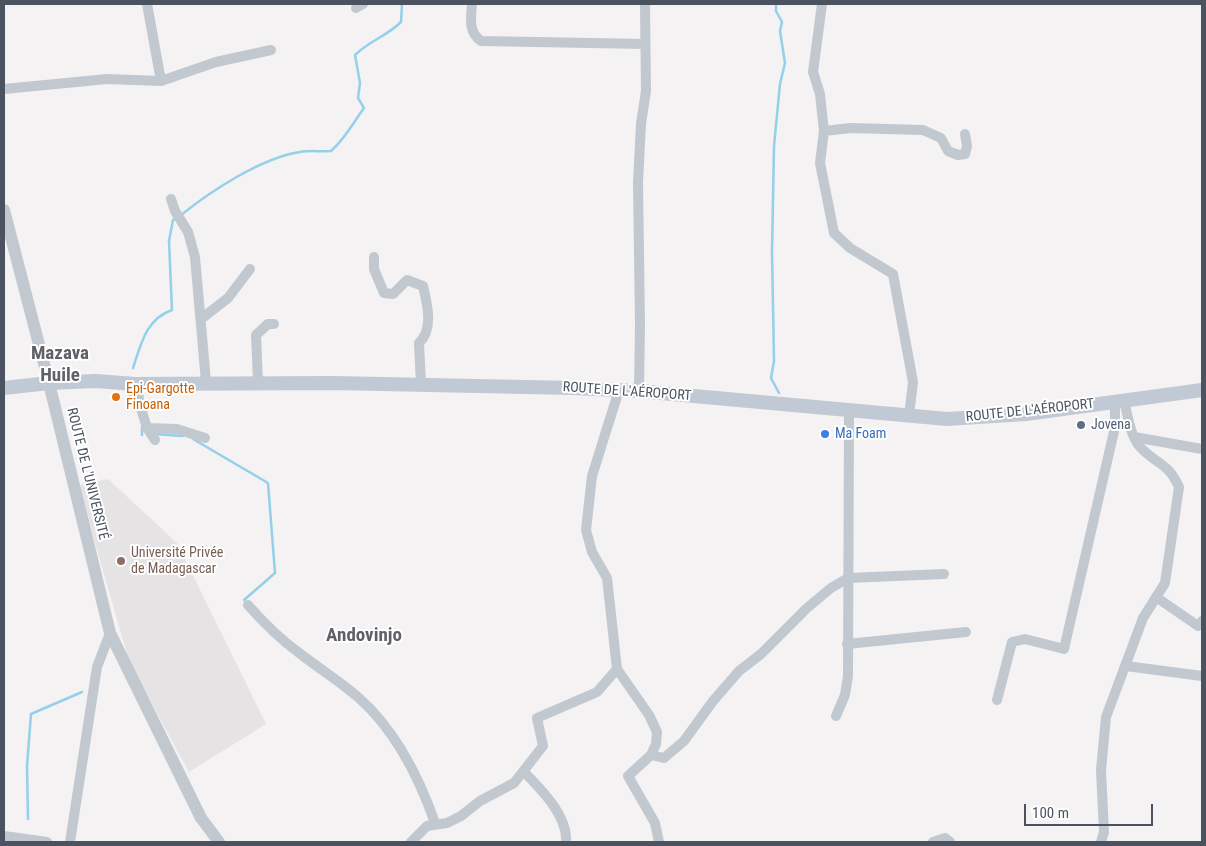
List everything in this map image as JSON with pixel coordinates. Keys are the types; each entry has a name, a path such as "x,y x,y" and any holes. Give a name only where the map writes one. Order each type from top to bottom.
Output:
{"main road":[{"name":"ROUTE DE L'AÉROPORT","path":"4,388 49,383 96,381 138,384 206,382 421,384 619,390 849,412 947,419 988,418 1202,390"}],"street":[{"path":"147,4 161,81"},
{"path":"472,4 471,29 474,36 481,41 645,44"},
{"path":"639,391 638,182 641,124 646,91 645,4"},
{"path":"822,4 813,72 820,94 824,131 820,163 834,233 850,248 893,274 913,382 909,416"},
{"path":"4,89 107,80 161,81 216,62 272,50"},
{"path":"824,131 851,128 923,130 941,138 948,151 958,155 964,154 967,146 965,134"},
{"path":"172,199 175,211 188,232 195,257 206,382"},
{"name":"ROUTE DE L'UNIVERSITÉ","path":"4,210 49,383 110,633 201,818 219,842"},
{"path":"374,257 374,268 384,293 392,294 407,280 423,286 427,305 427,333 419,342 421,384"},
{"path":"201,319 228,298 250,269"},
{"path":"258,383 256,335 268,324 274,324"},
{"path":"138,384 139,402 147,428 155,440"},
{"path":"619,390 592,476 586,530 592,552 608,578 617,668 649,715 656,732 656,744 651,755 628,776 655,823 658,842"},
{"path":"1101,842 1104,832 1101,770 1106,717 1143,618 1165,583 1179,486 1172,472 1140,447 1134,437 1120,401"},
{"path":"997,700 1012,642 1025,639 1064,649 1120,401"},
{"path":"836,716 845,695 848,676 849,412"},
{"path":"147,428 182,430 205,438"},
{"path":"1134,437 1202,449"},
{"path":"651,755 664,758 684,741 712,701 738,671 761,654 807,608 848,578 944,574"},
{"path":"1156,597 1198,626 1202,621"},
{"path":"248,605 296,651 359,698 379,719 400,746 428,802 435,824"},
{"path":"847,644 966,632"},
{"path":"70,842 97,667 110,633"},
{"path":"1126,666 1202,676"},
{"path":"411,842 427,826 447,823 461,816 480,801 514,784 543,746 537,718 597,692 617,668"},
{"path":"524,772 540,788 555,810 567,834 566,842"},
{"path":"4,836 47,842"},
{"path":"933,842 945,838 950,842"}],"shaded area":[{"path":"108,479 177,543 266,724 189,772 130,664 87,516 80,485"}],"waterway":[{"path":"181,215 222,186 269,161 300,152 331,151 345,136 364,108 358,98 360,83 355,55 401,22 402,4"},
{"path":"776,4 776,11 782,22 780,31 785,63 780,84 774,146 772,252 774,361 771,378 779,393"},
{"path":"133,368 142,341 150,326 156,319 172,310 169,241 173,220 176,218"},
{"path":"130,395 137,410"},
{"path":"142,427 142,435"},
{"path":"154,434 183,436"},
{"path":"193,439 268,483 275,573 244,600"},
{"path":"28,819 27,766 31,714 82,692"}],"place":[{"name":"Epi-Gargotte Finoana","path":"116,397"},
{"name":"Jovena","path":"1081,425"},
{"name":"Ma Foam","path":"825,434"},
{"name":"Université Privée de Madagascar","path":"121,561"}],"district":[{"name":"Mazava Huile","path":"60,365"},
{"name":"Andovinjo","path":"364,636"}]}
